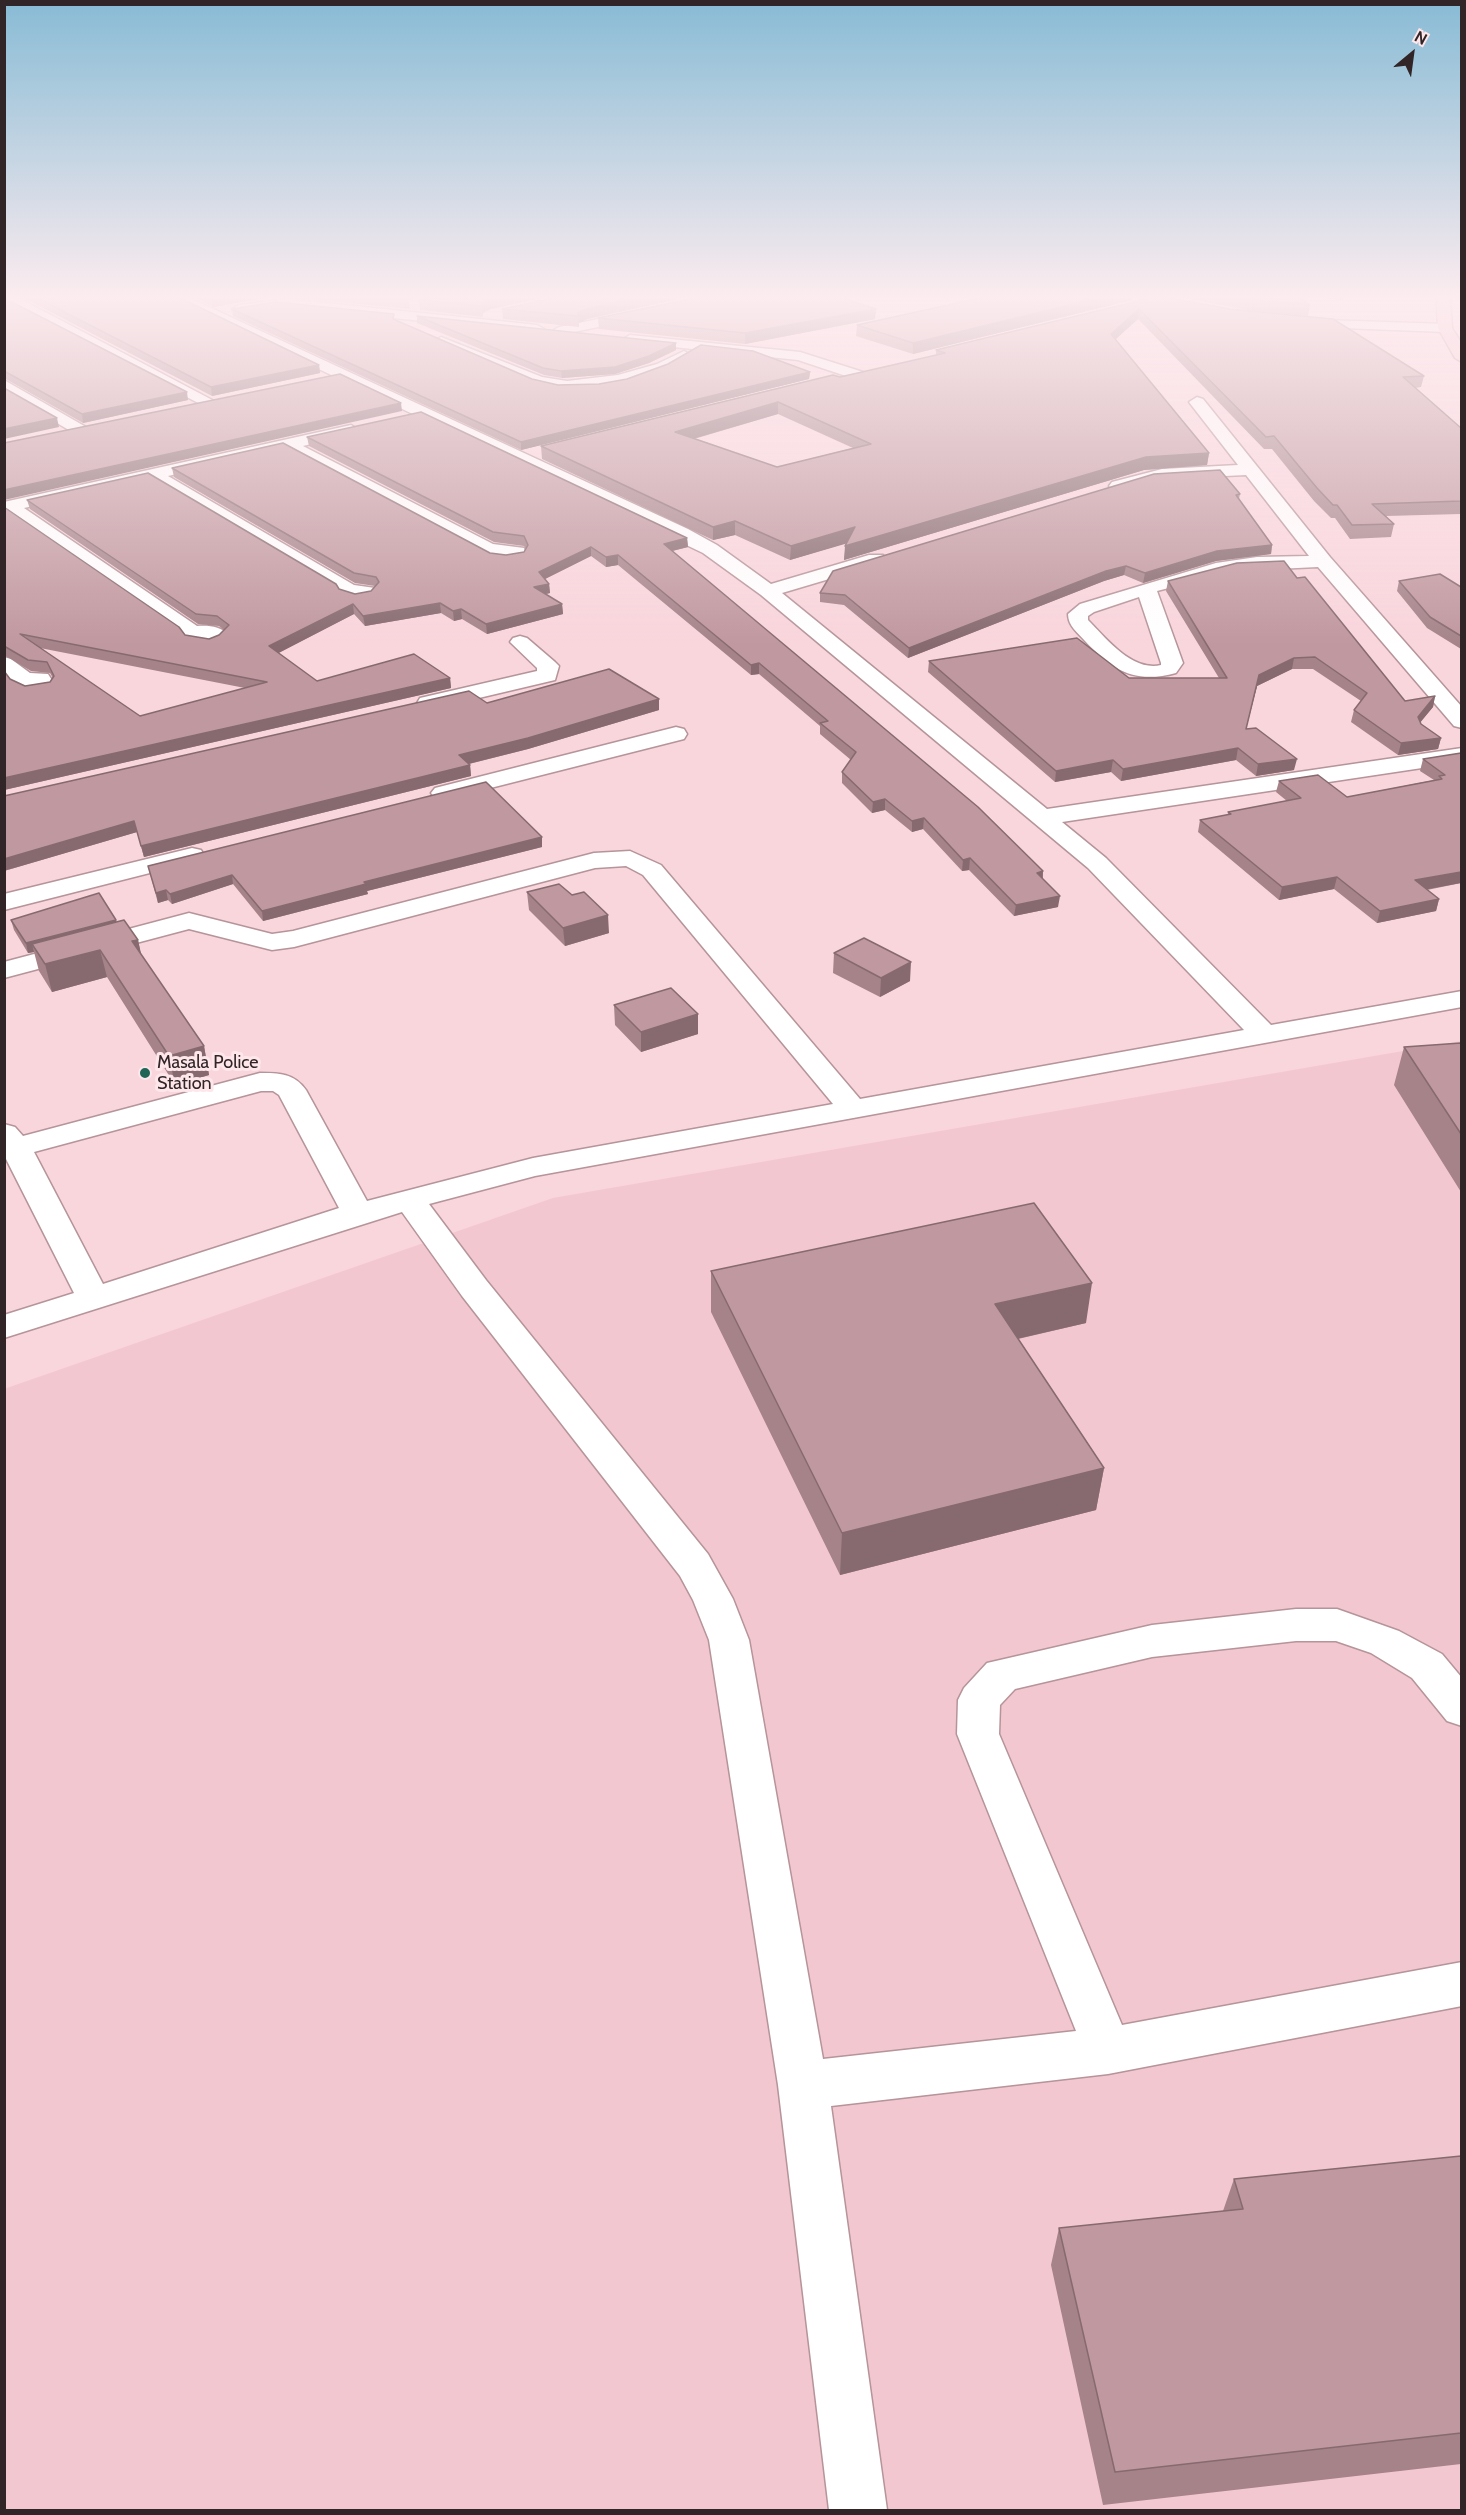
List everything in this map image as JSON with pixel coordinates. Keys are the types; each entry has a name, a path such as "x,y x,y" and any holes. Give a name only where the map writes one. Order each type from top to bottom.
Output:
{"street":[{"path":"53,411 86,429 59,435"},
{"path":"420,411 681,533 710,549 768,591 1044,817 1096,863 1266,1036"},
{"path":"1204,411 1323,561 1461,721"},
{"path":"402,418 424,413"},
{"path":"7,507 367,426"},
{"path":"287,444 489,549"},
{"path":"520,457 543,452"},
{"path":"1106,490 1162,474 1249,470"},
{"path":"153,474 349,590"},
{"path":"7,507 193,633"},
{"path":"768,591 892,554"},
{"path":"1146,589 1172,663 1169,669 1161,672 1148,673 1126,666 1078,621 1078,614 1087,608 1146,589 1236,565 1323,561"},
{"path":"406,708 547,675 548,666 520,642"},
{"path":"4,663 25,679"},
{"path":"422,798 676,734"},
{"path":"1044,817 1461,754"},
{"path":"4,902 213,850"},
{"path":"4,970 189,921 272,942 294,939 594,861 630,858 652,870 854,1110"},
{"path":"4,1327 358,1214 533,1167 1461,999"},
{"path":"93,1297 10,1140 260,1082 279,1082 291,1090 358,1214"},
{"path":"409,1199 474,1288 672,1534 694,1565 713,1599 729,1640 803,2085 828,2262 858,2511"},
{"path":"1108,2051 978,1734 979,1700 1002,1675 1152,1641 1296,1624 1337,1625 1385,1642 1427,1666 1461,1709"},
{"path":"803,2085 1108,2051 1461,1984"}],"shaded area":[{"path":"1461,1041 1461,2510 5,2510 4,1389 553,1198"}],"building":[{"path":"4,411 45,411 57,418 4,429"},
{"path":"77,411 95,411 82,414"},
{"path":"158,411 363,411 4,490 4,443"},
{"path":"454,411 647,411 521,442"},
{"path":"683,411 746,411 675,432 777,467 871,444 799,411 1175,411 1209,453 1146,457 845,546 855,527 791,546 735,521 713,527 541,446"},
{"path":"1241,411 1442,411 1461,428 1461,501 1372,504 1394,524 1352,525 1337,505 1333,505 1317,488 1274,436 1266,437"},
{"path":"421,412 687,538 664,544 978,807 1043,871 1037,873 1060,896 1016,905 970,858 963,860 924,818 912,821 885,799 873,802 842,772 856,752 820,723 828,721 759,663 751,665 618,555 606,557 591,547 539,572 549,584 534,587 562,604 486,624 461,609 453,611 440,603 363,616 353,604 269,646 317,681 414,654 450,678 4,778 4,671 10,679 25,686 50,682 54,676 47,662 28,660 4,646 4,507 179,627 185,635 209,639 219,635 229,625 217,616 196,614 27,500 148,473 336,584 339,589 355,594 371,591 379,582 376,577 354,573 172,468 283,443 490,553 506,555 524,552 528,545 524,536 493,532 307,437","holes":["20,634 267,682 140,716"]},
{"path":"1220,470 1240,494 1236,495 1272,545 1217,551 1145,573 1126,566 1106,571 909,648 845,595 820,593 833,571 1154,474"},
{"path":"1284,561 1297,578 1305,577 1405,701 1435,696 1418,717 1421,724 1441,738 1401,743 1354,710 1367,693 1315,657 1294,658 1259,675 1246,729 1256,728 1297,759 1258,764 1238,748 1123,769 1113,760 1056,771 929,661 1077,638 1129,678 1227,678 1168,581 1237,563"},
{"path":"1440,574 1461,587 1461,636 1430,617 1399,581"},
{"path":"609,669 659,699 528,738 459,755 470,765 141,846 134,821 4,859 4,796 469,691 487,703"},
{"path":"1461,753 1461,872 1415,880 1439,899 1380,911 1337,877 1282,887 1200,820 1231,814 1228,812 1301,798 1279,781 1318,775 1347,797 1442,779 1439,776 1445,775 1423,759"},
{"path":"486,782 542,837 364,882 366,884 262,911 232,875 170,894 166,890 156,893 148,866"},
{"path":"559,884 572,895 584,892 608,915 563,928 527,892"},
{"path":"99,893 116,920 26,943 11,920"},
{"path":"124,920 138,940 132,941 204,1046 169,1056 100,950 45,964 32,944"},
{"path":"864,938 911,962 881,978 834,953"},
{"path":"671,988 698,1014 641,1032 614,1005"},
{"path":"1461,1043 1461,1134 1404,1047"},
{"path":"1034,1203 1092,1283 995,1304 1104,1468 842,1533 711,1271"},
{"path":"1461,2156 1461,2433 1115,2472 1059,2228 1243,2209 1234,2179"}],"place":[{"name":"Masala Police Station","path":"145,1073"}]}
